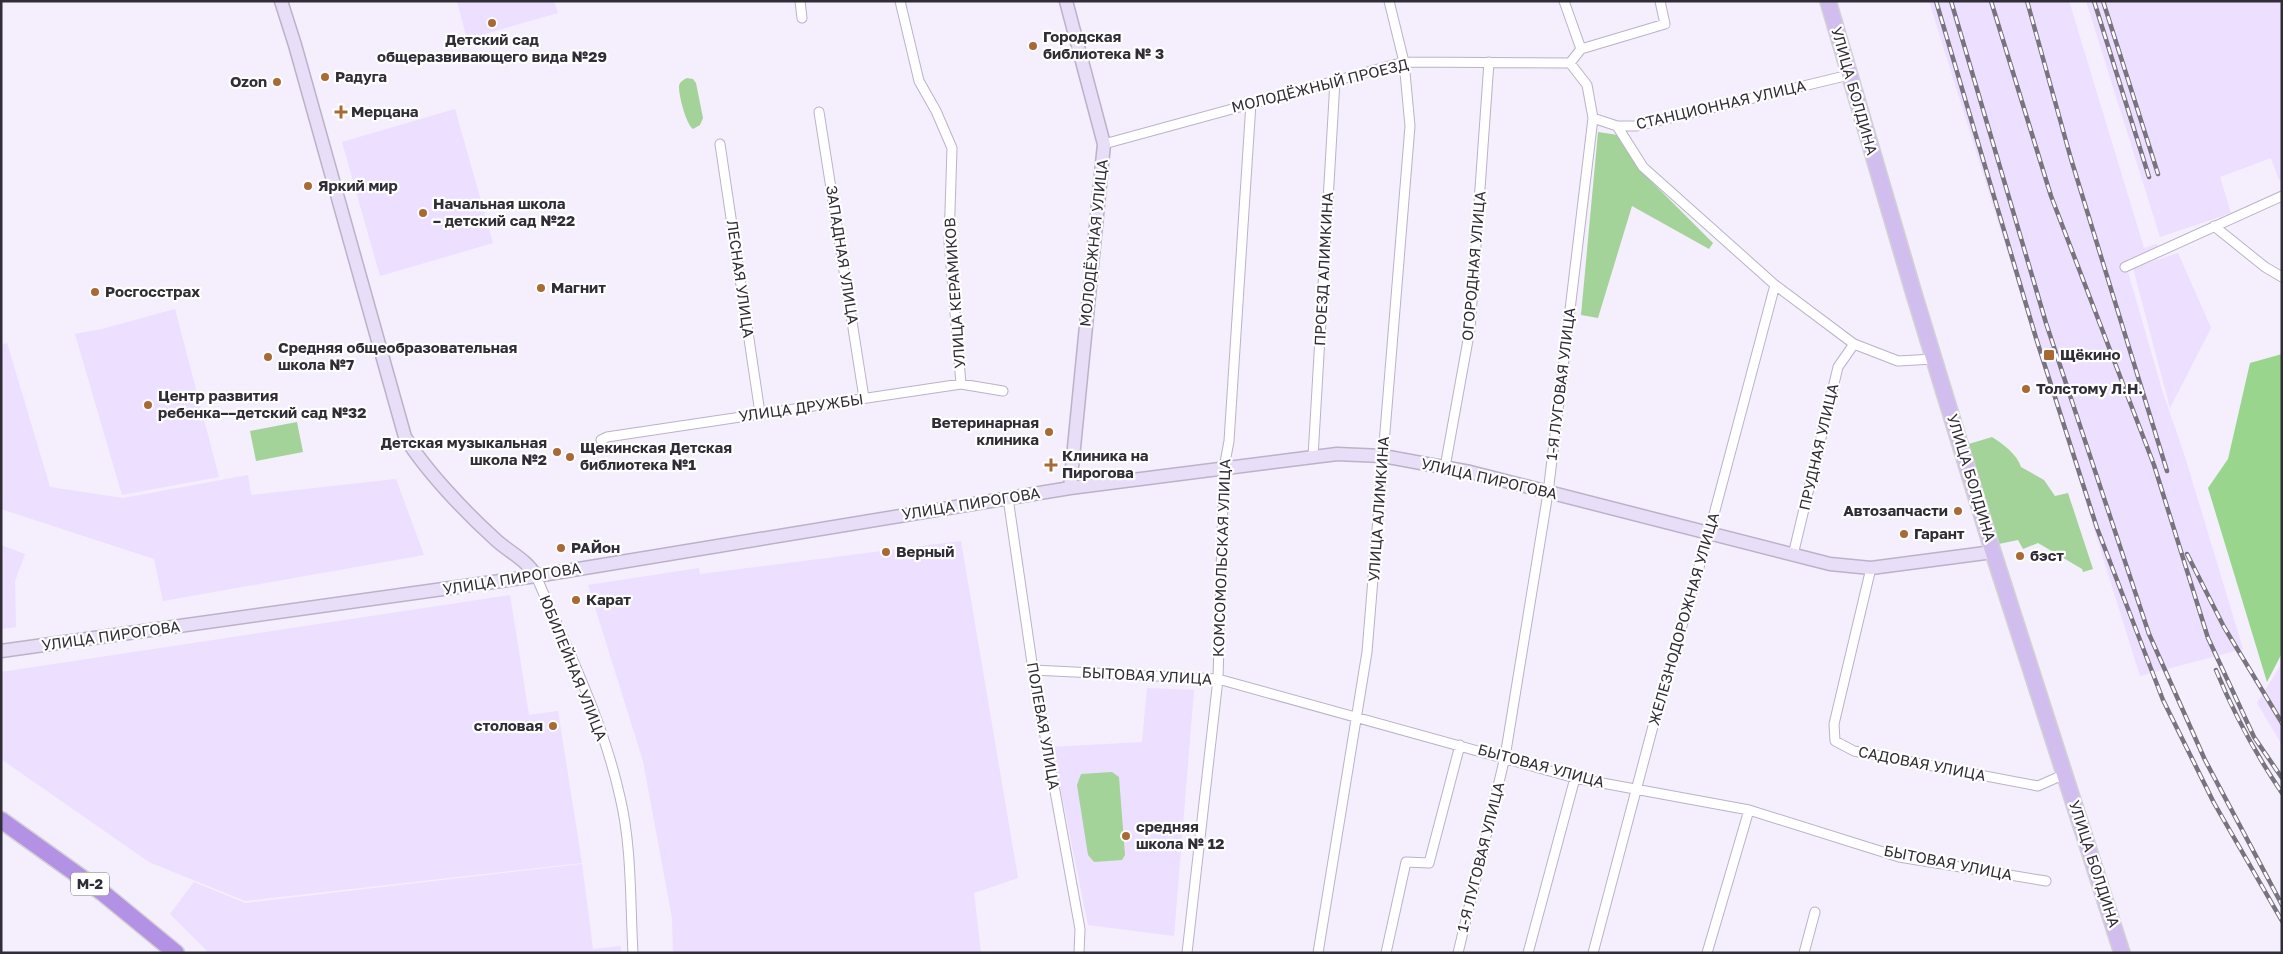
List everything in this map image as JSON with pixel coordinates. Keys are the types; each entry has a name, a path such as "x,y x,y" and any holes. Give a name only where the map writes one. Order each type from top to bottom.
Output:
{"highway":[{"name":"М-2","path":"1,820 103,894 176,953"}],"main road":[{"name":"УЛИЦА БОЛДИНА","path":"1828,1 1993,552 2122,953"}],"street":[{"name":"ЮБИЛЕЙНАЯ УЛИЦА","path":"281,1 405,437 419,459 496,541 531,568 593,708 620,797 628,847 633,953"},
{"path":"800,1 802,18"},
{"name":"УЛИЦА КЕРАМИКОВ","path":"900,1 920,81 936,111 952,148 949,242 961,384"},
{"name":"МОЛОДЁЖНАЯ УЛИЦА","path":"1066,1 1104,144 1070,488"},
{"name":"УЛИЦА АЛИМКИНА","path":"1318,953 1358,719 1367,652 1410,126 1404,62 1389,1"},
{"path":"1564,1 1581,49"},
{"path":"1570,63 1581,49 1666,24 1660,1"},
{"name":"МОЛОДЁЖНЫЙ ПРОЕЗД","path":"1104,144 1404,62 1570,63"},
{"name":"ОГОРОДНАЯ УЛИЦА","path":"1446,467 1470,329 1489,62"},
{"name":"1-Я ЛУГОВАЯ УЛИЦА","path":"1458,953 1505,757 1548,493 1594,118 1588,85 1570,63"},
{"name":"СТАНЦИОННАЯ УЛИЦА","path":"1594,118 1617,126 1637,126 1849,75"},
{"name":"ПРОЕЗД АЛИМКИНА","path":"1313,457 1335,81"},
{"name":"КОМСОМОЛЬСКАЯ УЛИЦА","path":"1187,953 1218,680 1224,468 1229,441 1250,103"},
{"name":"ЗАПАДНАЯ УЛИЦА","path":"819,112 864,398"},
{"path":"1617,126 1643,167 1775,285 1854,344 1898,361 1934,359"},
{"name":"ЛЕСНАЯ УЛИЦА","path":"720,144 760,413"},
{"path":"2125,266 2282,196"},
{"path":"2214,226 2265,267 2282,277"},
{"name":"ЖЕЛЕЗНОДОРОЖНАЯ УЛИЦА","path":"1593,953 1656,715 1709,533 1775,285"},
{"name":"ПРУДНАЯ УЛИЦА","path":"1793,555 1838,367 1854,344"},
{"name":"УЛИЦА ДРУЖБЫ","path":"600,440 607,437 760,413 961,384 1003,391"},
{"name":"УЛИЦА ПИРОГОВА","path":"1,651 536,576 1070,488 1337,454 1383,456 1446,467 1830,564 1871,568 1993,552"},
{"name":"ПОЛЕВАЯ УЛИЦА","path":"1008,498 1033,670 1080,929 1079,953"},
{"name":"САДОВАЯ УЛИЦА","path":"1871,568 1834,724 1835,740 1854,751 2038,786 2065,774"},
{"name":"БЫТОВАЯ УЛИЦА","path":"1033,670 1218,680 1505,757 1575,778 1749,810 1899,857 2046,881"},
{"path":"1386,953 1406,862 1429,863 1460,745"},
{"path":"1528,953 1575,778"},
{"path":"1707,953 1749,810"},
{"path":"1804,953 1815,912"}],"shaded area":[{"name":"Детский сад общеразвивающего вида №29","path":"457,1 554,1 558,13 467,39"},
{"path":"1929,1 2069,1 2144,248 2157,244 2163,256 2127,269 2163,393 2185,457 2243,649 2140,676"},
{"path":"2086,1 2282,1 2282,179 2279,180 2271,158 2220,177 2231,213 2160,237"},
{"name":"Начальная школа – детский сад №22","path":"455,109 493,243 380,276 342,142"},
{"path":"2178,253 2211,328 2170,408 2133,268"},
{"name":"Центр развития ребенка––детский сад №32","path":"175,309 219,477 122,495 75,334 102,329"},
{"path":"7,343 50,487 123,498 248,475 251,495 396,479 424,555 163,601 154,559 1,509 1,345"},
{"path":"961,541 1018,878 974,893 981,953 673,953 672,918 643,761 588,585 699,568 700,574"},
{"path":"1,545 25,554 15,581 16,627 1,629"},
{"path":"510,595 529,715 558,711 582,863 245,901 149,862 1,759 1,672"},
{"path":"2282,663 2282,745 2257,703"},
{"name":"средняя школа № 12","path":"1147,688 1194,690 1174,936 1088,925 1052,747 1142,742"},
{"path":"582,864 593,949 621,946 621,953 209,953 170,914 194,882 245,903"}],"green space":[{"path":"687,78 693,79 696,83 703,118 700,125 693,129 685,116 679,91 680,84"},
{"path":"1598,132 1618,135 1640,170 1713,243 1709,249 1632,206 1598,318 1581,315"},
{"path":"2282,354 2282,653 2267,682 2208,488 2228,459 2250,363"},
{"path":"297,422 303,452 256,461 250,431"},
{"path":"1992,437 2013,454 2021,467 2044,480 2055,496 2068,493 2093,569 2083,572 2082,569 2038,543 2023,549 2018,540 1994,545 1962,446"},
{"path":"1112,772 1119,777 1125,855 1122,860 1094,862 1088,855 1077,785 1081,774"}],"railway":[{"path":"1936,1 2036,338 2097,528 2163,700 2214,803 2282,921"},
{"path":"1951,1 2046,323 2149,634 2205,760 2282,905"},
{"path":"1991,1 2051,196 2154,465 2208,638 2254,737 2282,778"},
{"path":"2027,1 2071,159 2167,471"},
{"path":"2094,1 2149,177"},
{"path":"2103,1 2158,174"},
{"path":"2187,554 2224,627 2282,723"},
{"path":"2216,670 2246,733 2282,793"}],"place":[{"name":"Детский сад общеразвивающего вида №29","path":"492,23"},
{"name":"Городская библиотека № 3","path":"1033,46"},
{"name":"Радуга","path":"325,77"},
{"name":"Ozon","path":"277,82"},
{"name":"Мерцана","path":"341,112"},
{"name":"Яркий мир","path":"308,186"},
{"name":"Начальная школа – детский сад №22","path":"423,213"},
{"name":"Магнит","path":"541,288"},
{"name":"Росгосстрах","path":"95,292"},
{"name":"Щёкино","path":"2049,355"},
{"name":"Средняя общеобразовательная школа №7","path":"268,357"},
{"name":"Толстому Л.Н.","path":"2026,389"},
{"name":"Центр развития ребенка––детский сад №32","path":"148,405"},
{"name":"Ветеринарная клиника","path":"1049,432"},
{"name":"Детская музыкальная школа №2","path":"557,452"},
{"name":"Щекинская Детская библиотека №1","path":"570,457"},
{"name":"Клиника на Пирогова","path":"1051,465"},
{"name":"Автозапчасти","path":"1958,511"},
{"name":"Гарант","path":"1904,534"},
{"name":"РАЙон","path":"561,548"},
{"name":"Верный","path":"886,552"},
{"name":"бэст","path":"2020,556"},
{"name":"Карат","path":"576,600"},
{"name":"столовая","path":"553,726"},
{"name":"средняя школа № 12","path":"1126,836"}]}
